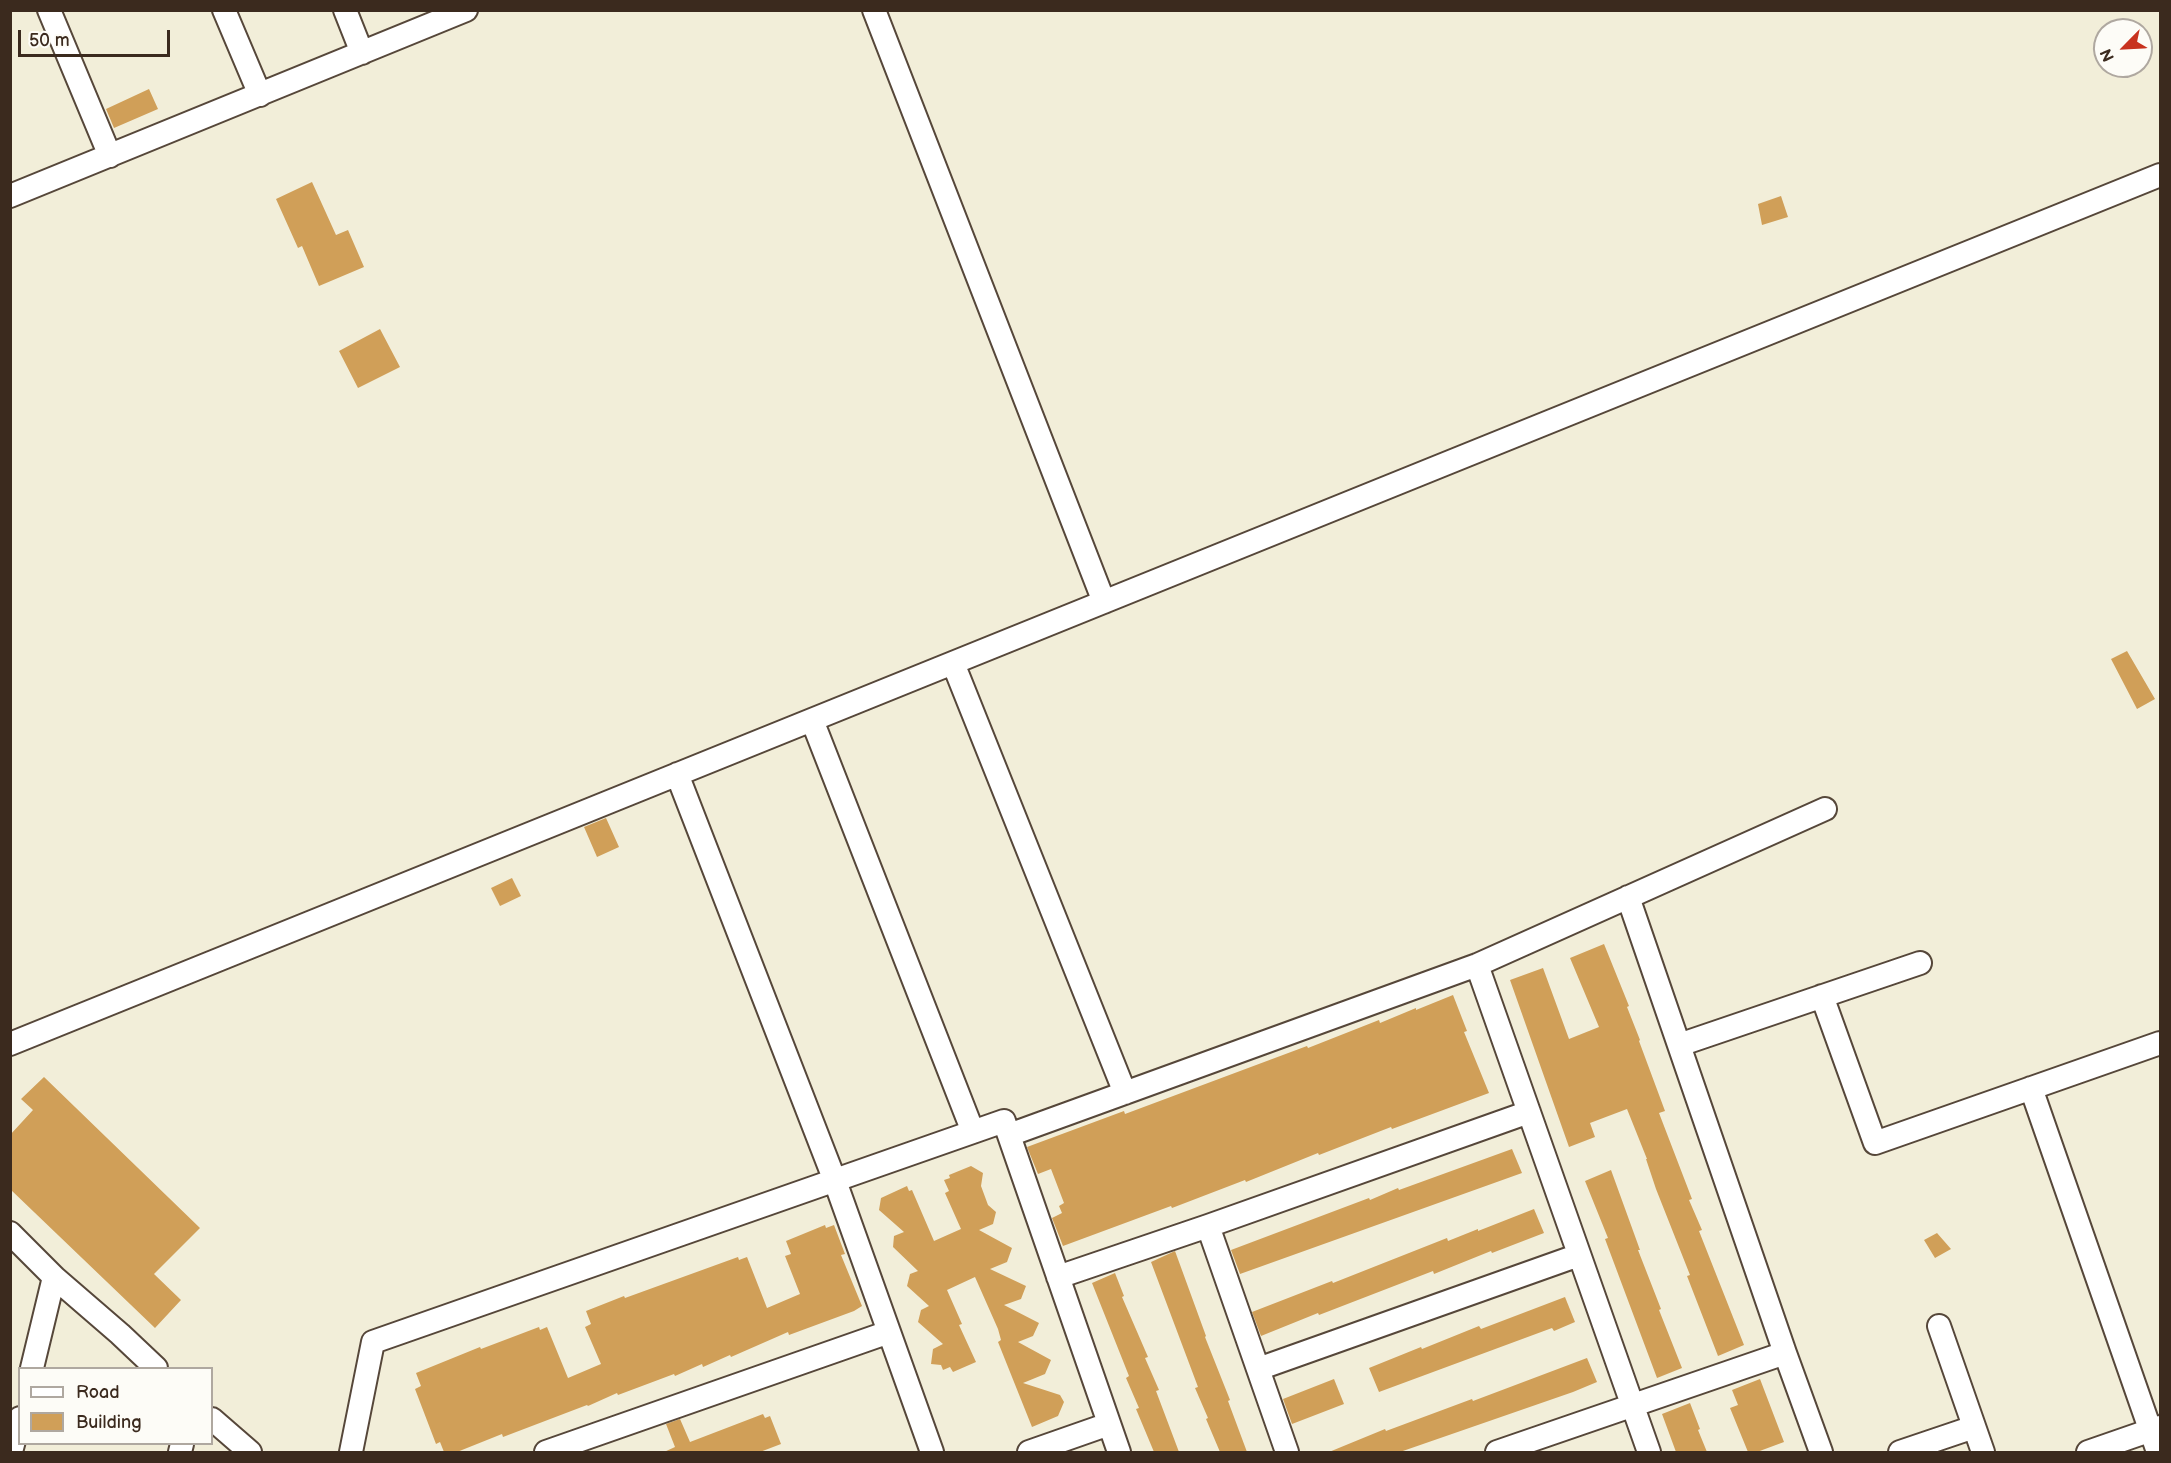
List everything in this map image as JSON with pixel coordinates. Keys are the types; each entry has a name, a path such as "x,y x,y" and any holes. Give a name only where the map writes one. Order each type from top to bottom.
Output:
{"street":[{"path":"49,10 110,156"},
{"path":"224,10 260,94"},
{"path":"345,10 362,53"},
{"path":"10,196 466,10"},
{"path":"874,10 1104,602"},
{"path":"10,1044 2160,175"},
{"path":"953,663 1125,1093"},
{"path":"812,720 974,1132"},
{"path":"677,774 835,1181 932,1452"},
{"path":"1009,1135 1477,964 1825,809"},
{"path":"1628,897 1821,1452"},
{"path":"1680,1045 1920,963"},
{"path":"1477,964 1649,1452"},
{"path":"1822,996 1875,1143 2160,1043"},
{"path":"2031,1088 2156,1429 2158,1452"},
{"path":"1058,1277 1529,1112"},
{"path":"351,1452 374,1342 1004,1121 1119,1452"},
{"path":"1208,1226 1287,1452"},
{"path":"10,1233 54,1277 155,1367"},
{"path":"1258,1370 1579,1255"},
{"path":"32,1367 54,1277"},
{"path":"1939,1326 1983,1452"},
{"path":"546,1452 889,1332"},
{"path":"1497,1452 1631,1404 1785,1353"},
{"path":"213,1420 250,1452"},
{"path":"1029,1452 1109,1424"},
{"path":"11,1452 18,1426"},
{"path":"1900,1452 1974,1427"},
{"path":"2088,1452 2156,1429"}],"building":[{"path":"149,89 158,109 114,128 106,109"},
{"path":"312,182 336,235 348,230 364,267 319,286 302,246 298,248 276,199"},
{"path":"1781,196 1788,217 1762,225 1758,204"},
{"path":"380,329 400,367 358,388 339,351"},
{"path":"2127,651 2155,699 2137,709 2111,659"},
{"path":"606,818 619,847 597,857 584,827"},
{"path":"512,878 521,896 500,906 491,888"},
{"path":"1604,944 1629,1006 1627,1007 1665,1111 1659,1113 1692,1199 1689,1200 1702,1230 1699,1231 1744,1345 1718,1356 1627,1109 1590,1123 1595,1137 1569,1147 1510,980 1543,968 1569,1039 1599,1027 1570,958"},
{"path":"1453,995 1467,1031 1464,1032 1489,1093 1063,1246 1052,1218 1062,1213 1059,1206 1064,1203 1051,1169 1038,1174 1027,1147 1124,1111 1125,1114 1307,1046 1308,1048 1379,1020 1380,1023"},
{"path":"44,1077 200,1228 154,1274 181,1300 155,1328 10,1189 10,1135 33,1110 21,1099"},
{"path":"1512,1149 1522,1173 1240,1274 1231,1250 1369,1198 1370,1200 1398,1188 1399,1190"},
{"path":"971,1166 983,1173 981,1186 988,1205 996,1212 993,1224 979,1230 1012,1248 1007,1262 990,1269 1026,1286 1021,1299 1004,1305 1039,1323 1033,1336 1018,1342 1051,1360 1045,1374 1023,1383 1060,1395 1064,1402 1058,1416 1032,1427 998,1342 1001,1340 998,1329 975,1277 947,1290 962,1324 959,1325 976,1362 953,1372 950,1367 943,1370 941,1365 931,1364 933,1349 943,1344 918,1322 921,1310 929,1306 907,1286 910,1274 918,1271 893,1247 894,1236 904,1232 879,1210 881,1198 907,1186 909,1191 912,1190 934,1241 961,1229 945,1193 949,1191 944,1180 950,1178 949,1175"},
{"path":"1611,1170 1661,1309 1659,1310 1682,1368 1657,1378 1605,1239 1608,1238 1585,1181"},
{"path":"1534,1209 1544,1233 1434,1274 1433,1271 1261,1336 1252,1312 1447,1238 1448,1241 1478,1229 1478,1231"},
{"path":"825,1225 826,1228 834,1225 845,1254 841,1255 862,1306 854,1311 789,1335 788,1332 731,1357 730,1355 703,1367 702,1364 675,1376 674,1374 618,1395 617,1393 588,1406 503,1437 502,1434 457,1452 444,1452 440,1442 436,1444 415,1389 421,1386 416,1373 480,1347 481,1349 539,1327 540,1330 547,1327 568,1378 601,1364 585,1327 591,1324 586,1311 738,1257 739,1260 747,1257 767,1308 800,1294 785,1256 791,1254 786,1241"},
{"path":"1937,1233 1951,1249 1935,1258 1924,1240"},
{"path":"1175,1251 1247,1452 1220,1452 1206,1419 1208,1418 1195,1388 1198,1387 1151,1262"},
{"path":"1115,1273 1124,1296 1122,1297 1148,1357 1145,1358 1159,1390 1156,1391 1179,1452 1154,1452 1136,1409 1139,1408 1126,1378 1129,1376 1092,1283"},
{"path":"1565,1297 1575,1322 1554,1331 1552,1328 1379,1392 1369,1368 1421,1347 1422,1349 1479,1326 1481,1329"},
{"path":"1587,1358 1597,1382 1573,1392 1400,1452 1329,1452 1385,1429 1386,1431 1472,1399 1473,1401"},
{"path":"1334,1379 1344,1404 1292,1424 1283,1399"},
{"path":"1760,1379 1784,1442 1757,1452 1748,1452 1730,1408 1738,1405 1732,1390"},
{"path":"1690,1403 1707,1452 1676,1452 1662,1414"},
{"path":"763,1414 765,1418 770,1416 781,1444 760,1452 664,1452 675,1447 666,1424 680,1419 690,1442"}]}
